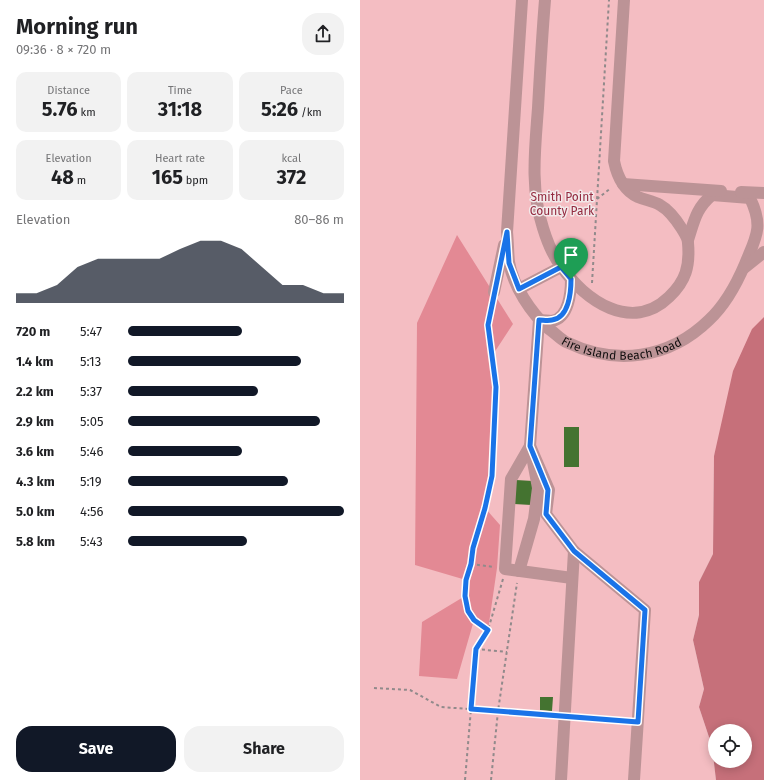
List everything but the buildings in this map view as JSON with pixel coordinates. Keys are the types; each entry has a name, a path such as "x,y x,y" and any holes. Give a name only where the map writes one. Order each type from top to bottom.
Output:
{"street":[{"name":"Fire Island Beach Road","path":"522,0 507,232 509,263 519,289 531,311 539,320 565,341 599,354 629,357 659,352 686,339 710,320 728,296 742,270"},
{"name":"Fire Island Beach Road","path":"544,0 534,164 535,198 543,228 555,257 571,279 588,295 606,307 623,313 642,312 662,304 678,288 688,265 688,240"},
{"path":"624,0 614,161 616,172 627,190 636,196 661,205 677,221 688,240"},
{"path":"622,183 642,186 764,193"},
{"path":"688,240 698,211 703,202 712,195 750,198 756,210 758,233 742,270"},
{"path":"494,292 507,232"},
{"path":"742,270 764,242"},
{"path":"742,270 764,252"},
{"path":"742,270 764,258"},
{"path":"519,289 561,267"},
{"path":"519,571 534,519 538,488 530,446 539,320 553,320 562,316 568,302 571,279"},
{"path":"530,446 548,490 546,514 574,551 645,610 634,780"},
{"path":"530,446 510,479 505,569 572,578"},
{"path":"561,780 574,551"}],"path":[{"path":"592,286 609,0"},
{"path":"597,199 622,183"},
{"path":"488,630 474,620 468,611 465,596 466,580 471,564 473,548 485,508 492,476 496,387 488,325 494,292"},
{"path":"465,780 476,649 488,630 505,569 471,564"},
{"path":"491,780 498,711 519,571"},
{"path":"476,649 507,652"},
{"path":"374,688 410,690 441,707 638,722"}],"green space":[{"name":"Smith Point County Park","path":"360,0 764,0 764,317 714,456 713,554 699,582 699,615 693,640 704,689 699,707 708,734 708,768 715,768 716,780 360,780"}],"shaded area":[{"path":"457,235 513,324 492,356 496,387 491,476 485,508 500,525 497,568 488,630 474,620 457,679 419,676 422,622 465,596 466,580 415,565 417,323"},
{"path":"764,317 764,780 716,780 715,768 752,768 752,724 708,724 708,734 699,707 704,689 693,640 699,615 699,582 713,554 714,456 733,371 752,329"}],"route":[{"path":"507,232 509,263 519,289 561,267 571,279 571,291 562,316 553,320 539,320 530,446 548,490 546,514 574,551 645,610 638,722 471,709 476,649 488,630 474,620 468,611 465,596 466,580 492,476 496,387 488,325 507,232"}]}
